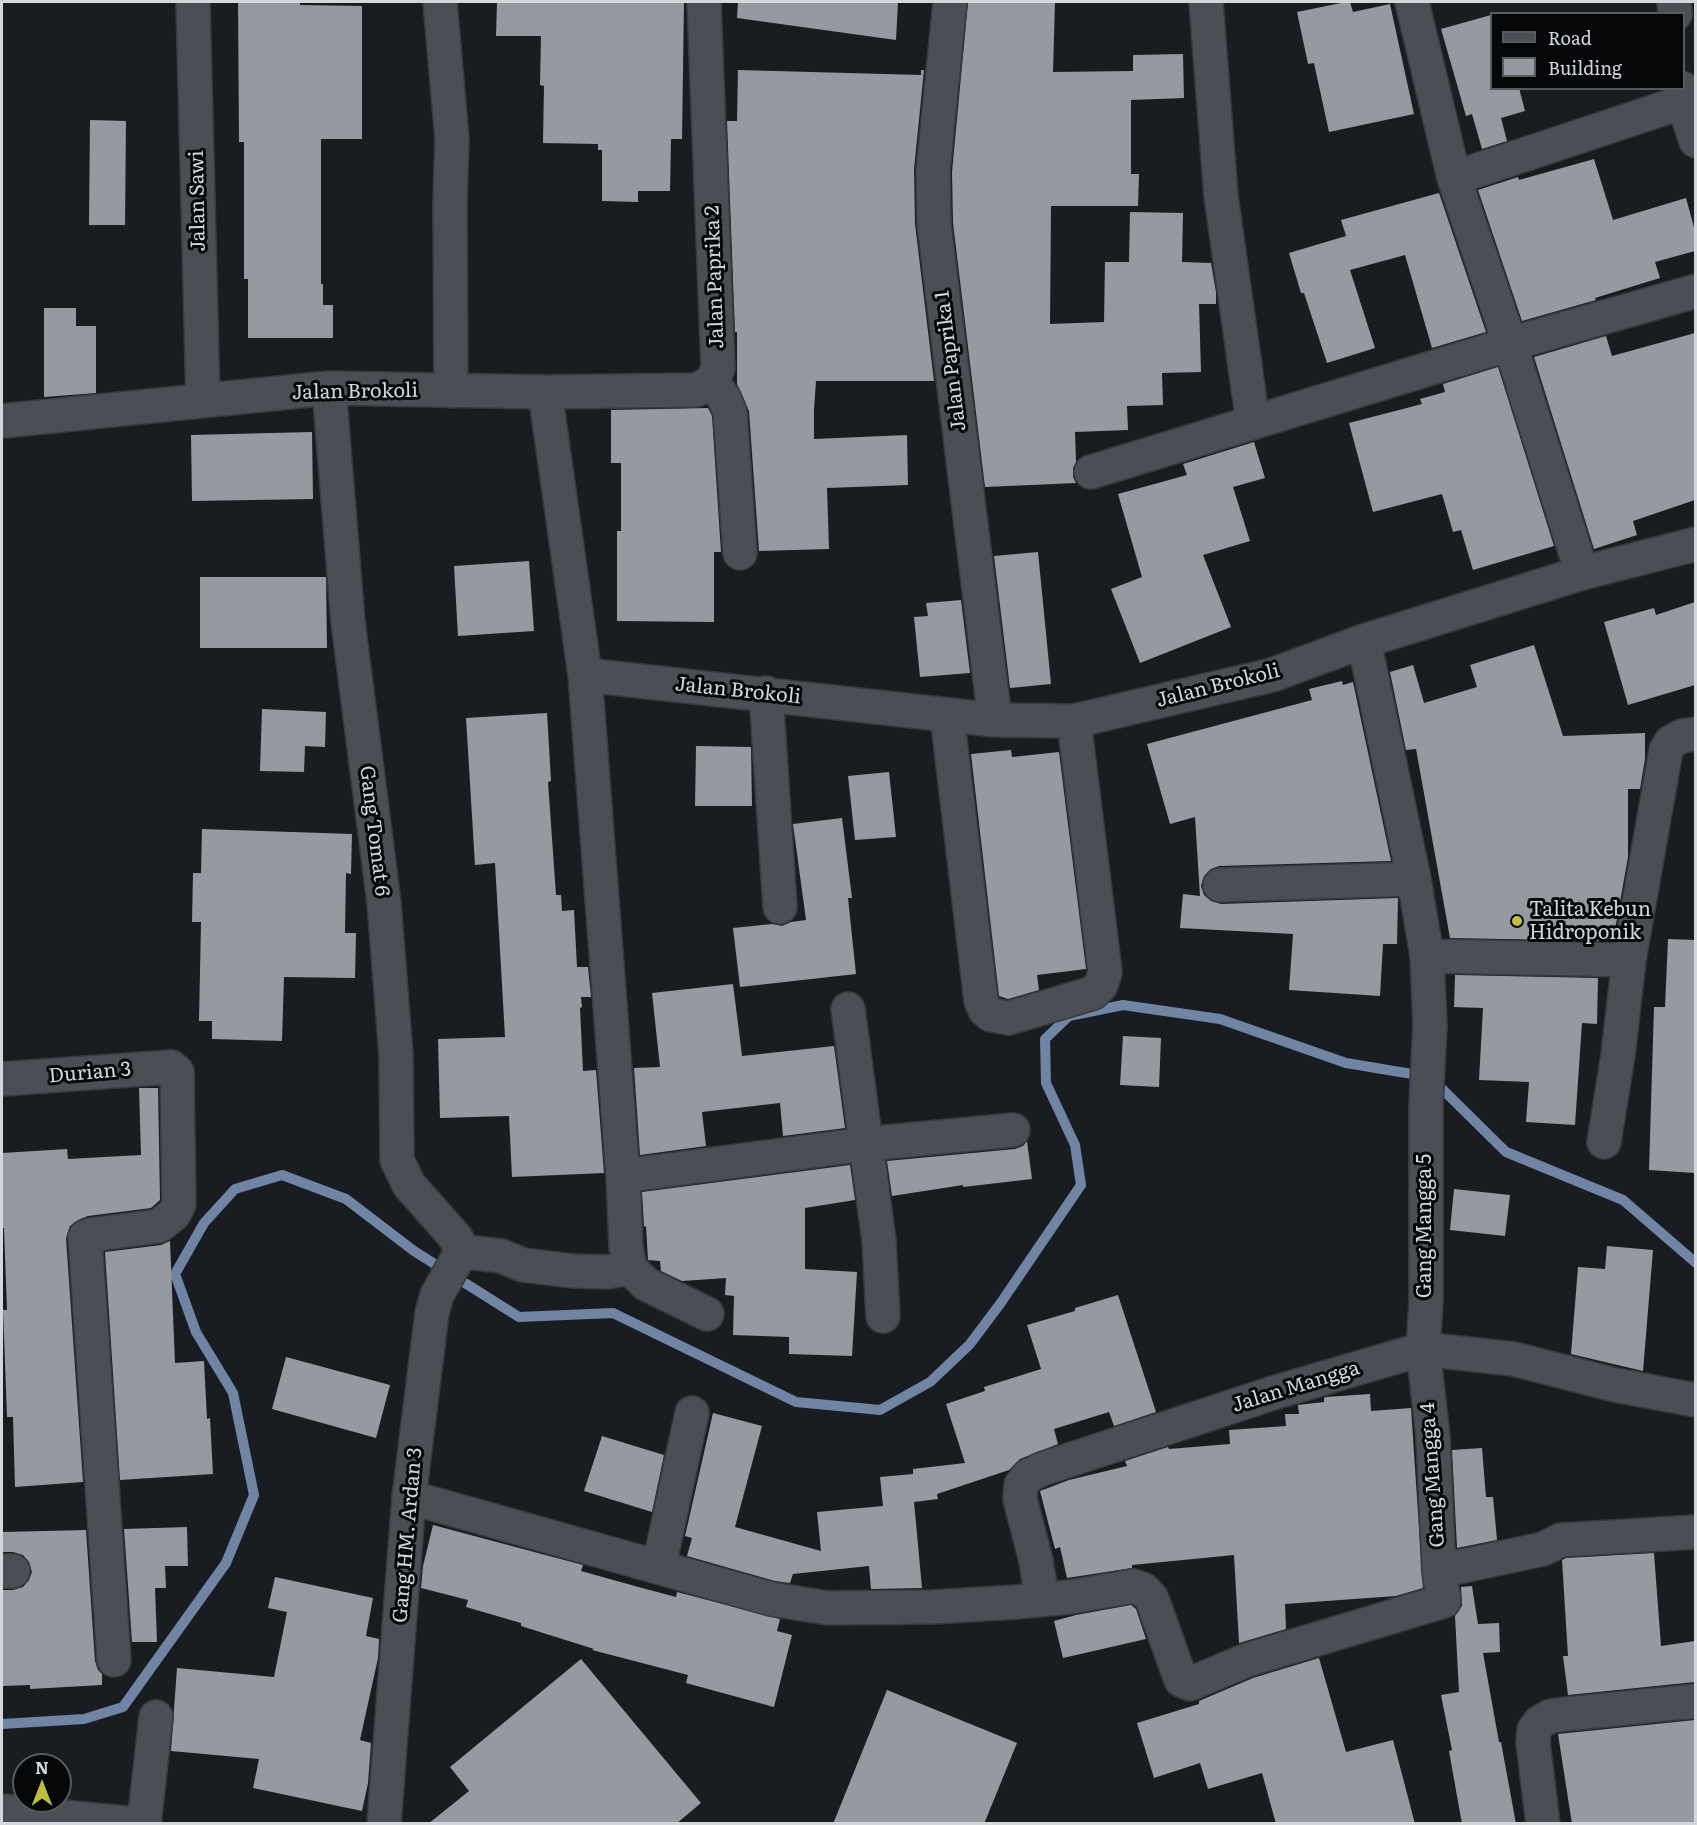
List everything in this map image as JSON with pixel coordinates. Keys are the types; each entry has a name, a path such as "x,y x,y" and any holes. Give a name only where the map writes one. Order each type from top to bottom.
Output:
{"street":[{"name":"Jalan Sawi","path":"193,2 203,401"},
{"path":"440,2 452,140 451,391"},
{"name":"Jalan Paprika 2","path":"705,2 718,368 712,382"},
{"name":"Jalan Paprika 1","path":"950,2 933,171 934,224 995,720"},
{"path":"1206,2 1221,196 1253,423"},
{"path":"1412,2 1454,178 1510,344 1582,573"},
{"path":"1454,178 1682,95 1695,141"},
{"path":"1090,472 1510,344 1695,291"},
{"path":"707,1314 646,1284 630,1268 626,1247 623,1176 585,675 545,392 696,390 712,382 724,398 730,412 740,553"},
{"name":"Jalan Brokoli","path":"2,421 329,388 545,392"},
{"name":"Gang Tomat 6","path":"329,388 348,622 385,915 396,1055 397,1160 408,1185 457,1239 453,1266"},
{"name":"Jalan Brokoli","path":"585,675 766,693 995,720 1074,721 1272,675 1364,641 1582,573 1695,544"},
{"name":"Gang Mangga 5","path":"1364,641 1414,879 1427,956 1430,1025 1426,1104 1426,1301 1423,1349"},
{"path":"766,693 780,907"},
{"path":"947,715 981,1001 985,1010 999,1018 1009,1018 1093,993 1101,985 1105,972 1074,721"},
{"path":"1604,1142 1618,1055 1629,960 1666,750 1671,742 1682,736 1695,734"},
{"path":"1220,885 1414,879"},
{"path":"1427,956 1629,960"},
{"path":"848,1009 879,1241 883,1316"},
{"name":"Durian 3","path":"2,1079 171,1067 177,1072 179,1204 174,1214 159,1226 90,1234 85,1237 114,1660"},
{"path":"623,1176 866,1144 1013,1130"},
{"path":"453,1266 475,1253 501,1257 523,1265 573,1271 607,1272 630,1268"},
{"name":"Gang HM. Ardan 3","path":"384,1824 409,1497 432,1313 437,1295 453,1266"},
{"name":"Jalan Mangga","path":"1042,1598 1036,1561 1020,1499 1021,1485 1028,1476 1042,1469 1273,1392 1423,1349 1514,1359 1695,1406"},
{"name":"Gang Mangga 4","path":"1423,1349 1433,1437 1441,1586"},
{"path":"659,1566 692,1413"},
{"path":"409,1497 771,1599 828,1608 933,1607 1070,1597 1133,1586 1144,1590 1152,1599 1181,1680 1190,1684 1247,1660 1543,1549 1561,1540 1695,1532"},
{"path":"1543,1824 1533,1742 1534,1730 1540,1722 1551,1716 1566,1713 1695,1701"},
{"path":"144,1824 156,1718"},
{"path":"2,1811 135,1824"}],"building":[{"path":"238,2 300,2 300,5 362,6 362,139 321,139 321,284 323,284 323,305 333,305 333,338 248,338 248,279 244,279 244,142 239,142"},
{"path":"497,2 684,2 682,139 671,139 670,191 638,191 638,202 602,201 602,150 598,150 598,144 543,143 544,86 540,85 541,36 496,36"},
{"path":"738,2 898,2 896,40 737,18"},
{"path":"968,2 1055,2 1053,72 1133,71 1133,55 1183,54 1184,98 1131,100 1131,174 1139,174 1138,206 1051,206 1050,324 1104,322 1105,262 1129,262 1130,212 1183,213 1182,262 1211,263 1216,292 1216,304 1199,304 1201,372 1162,373 1163,405 1127,406 1128,430 1075,432 1076,462 1073,477 1076,483 985,487 953,223 952,172"},
{"path":"1350,2 1353,12 1390,4 1414,114 1329,132 1314,63 1308,64 1297,12"},
{"path":"1490,15 1490,90 1520,90 1525,111 1501,118 1507,141 1482,149 1472,114 1466,116 1441,29"},
{"path":"738,70 921,75 921,70 924,70 914,169 915,224 934,381 816,381 814,439 907,435 908,485 827,488 829,549 759,551 749,411 737,384 737,332 735,332 727,121 737,121"},
{"path":"90,120 126,121 125,225 89,225"},
{"path":"1594,159 1613,220 1686,198 1695,231 1695,251 1655,262 1660,278 1595,298 1596,300 1522,321 1478,190 1518,177 1519,180"},
{"path":"1439,193 1486,332 1432,348 1405,255 1350,270 1375,348 1327,363 1289,253 1346,236 1341,220"},
{"path":"44,308 76,308 76,326 96,326 96,393 44,397"},
{"path":"1695,333 1695,500 1633,521 1637,535 1594,549 1534,357 1606,336 1612,356"},
{"path":"1498,367 1554,546 1473,570 1461,530 1453,532 1442,494 1373,512 1349,423 1422,404 1420,399 1445,392 1443,384"},
{"path":"708,408 712,416 721,552 714,552 714,622 617,621 617,531 621,531 621,463 611,463 611,410"},
{"path":"312,432 313,499 192,501 191,435"},
{"path":"1254,442 1265,478 1233,487 1250,541 1203,555 1231,627 1140,663 1111,589 1142,577 1118,494 1187,475 1183,464"},
{"path":"1038,552 1051,684 1010,688 994,556"},
{"path":"529,561 534,631 458,636 454,566"},
{"path":"200,577 326,577 327,648 200,648"},
{"path":"961,600 970,673 920,677 914,617 928,616 926,603"},
{"path":"1695,602 1695,685 1628,705 1604,622 1654,608 1656,615"},
{"path":"1534,645 1563,736 1645,733 1645,759 1640,789 1628,789 1628,857 1613,941 1450,938 1416,749 1406,750 1390,672 1413,665 1424,703 1477,687 1470,665"},
{"path":"1342,681 1343,685 1353,682 1391,861 1219,866 1211,869 1204,876 1201,886 1204,895 1211,901 1221,904 1398,898 1397,944 1383,944 1380,996 1289,990 1293,934 1180,928 1183,894 1200,896 1195,817 1170,824 1147,744 1312,700 1309,689"},
{"path":"262,709 326,712 325,747 305,746 304,772 260,771"},
{"path":"547,713 551,781 548,782 556,895 561,895 562,911 574,910 577,967 588,967 591,997 581,997 582,1007 580,1008 583,1071 596,1070 604,1173 512,1177 509,1116 440,1118 438,1039 505,1037 495,863 475,865 466,718"},
{"path":"696,746 751,747 752,806 695,806"},
{"path":"1011,750 1012,757 1059,752 1086,969 1037,975 1039,990 1008,999 999,996 971,754"},
{"path":"889,772 896,837 855,840 848,776"},
{"path":"842,818 852,898 848,898 856,974 740,987 733,928 772,924 782,926 806,920 793,824"},
{"path":"202,829 352,834 351,874 346,873 345,933 356,933 355,978 284,977 282,1041 212,1039 212,1021 199,1021 201,922 192,922 193,873 201,873"},
{"path":"1668,939 1695,940 1695,1173 1649,1170 1654,1007 1665,1007"},
{"path":"1455,975 1598,978 1597,1024 1582,1023 1575,1125 1526,1122 1529,1082 1479,1080 1483,1008 1454,1007"},
{"path":"733,984 742,1056 834,1046 845,1128 783,1136 780,1103 702,1112 706,1146 640,1155 634,1068 660,1067 652,993"},
{"path":"1123,1036 1161,1038 1159,1087 1120,1085"},
{"path":"139,1088 158,1088 160,1200 151,1208 88,1216 78,1220 70,1226 66,1238 83,1482 15,1487 13,1417 7,1417 3,1310 7,1310 4,1228 2,1228 2,1153 67,1149 68,1159 141,1155"},
{"path":"1027,1141 1032,1179 963,1187 963,1185 892,1196 887,1161 1015,1149 1023,1146"},
{"path":"850,1165 855,1200 805,1208 805,1269 857,1272 852,1356 789,1354 789,1337 733,1335 734,1296 725,1295 726,1278 682,1281 661,1271 660,1261 648,1260 642,1192"},
{"path":"1454,1189 1510,1195 1505,1236 1450,1230"},
{"path":"170,1241 175,1363 204,1361 213,1474 120,1480 105,1252 161,1245"},
{"path":"1607,1246 1653,1250 1643,1371 1571,1354 1578,1267 1605,1269"},
{"path":"1118,1295 1156,1412 1114,1426 1109,1412 1054,1429 1058,1444 1020,1459 1009,1470 937,1494 938,1499 914,1502 922,1588 871,1589 869,1566 793,1574 790,1583 775,1581 687,1556 692,1538 685,1536 713,1413 762,1426 735,1527 821,1551 817,1512 883,1506 880,1477 913,1474 913,1469 965,1463 946,1404 985,1391 984,1387 1041,1369 1027,1325"},
{"path":"286,1357 390,1385 376,1438 272,1409"},
{"path":"1370,1394 1371,1411 1411,1408 1423,1588 1396,1596 1285,1604 1286,1629 1239,1643 1234,1555 1132,1565 1132,1568 1067,1578 1060,1547 1055,1549 1040,1491 1069,1480 1127,1466 1125,1461 1168,1447 1169,1449 1230,1444 1229,1430 1286,1426 1285,1414 1299,1414 1298,1405 1324,1402 1326,1397"},
{"path":"602,1436 664,1455 652,1512 584,1491"},
{"path":"1482,1448 1486,1497 1493,1497 1497,1540 1457,1548 1452,1450"},
{"path":"433,1525 583,1565 581,1571 642,1588 676,1597 677,1592 780,1619 777,1631 792,1635 774,1707 686,1683 688,1675 592,1650 594,1649 521,1626 521,1623 466,1607 468,1600 421,1588 423,1566"},
{"path":"187,1527 188,1566 165,1566 166,1588 155,1588 157,1642 132,1642 124,1529"},
{"path":"86,1530 95,1661 102,1674 102,1685 30,1689 30,1685 2,1686 2,1590 23,1587 32,1572 29,1562 23,1555 2,1552 2,1532"},
{"path":"1654,1553 1661,1646 1695,1641 1695,1682 1568,1695 1563,1656 1568,1656 1562,1560"},
{"path":"275,1577 373,1598 366,1636 379,1639 378,1658 360,1740 371,1743 368,1783 362,1811 253,1788 259,1759 171,1751 177,1668 274,1677 287,1612 268,1608"},
{"path":"1472,1586 1478,1624 1499,1623 1500,1652 1483,1653 1516,1824 1462,1824 1449,1751 1452,1750 1441,1695 1459,1692 1455,1616 1462,1606 1461,1587"},
{"path":"1131,1605 1136,1609 1146,1639 1063,1658 1054,1621"},
{"path":"1319,1658 1346,1752 1393,1740 1415,1824 1276,1824 1262,1773 1208,1789 1200,1763 1154,1778 1137,1723 1199,1704 1199,1701 1253,1678"},
{"path":"581,1659 701,1803 676,1824 428,1824 469,1791 450,1767"},
{"path":"887,1690 1017,1743 984,1824 833,1824"},
{"path":"1695,1720 1695,1824 1572,1824 1558,1734"}],"waterway":[{"path":"2,1724 84,1719 123,1707 226,1563 254,1495 233,1393 196,1332 175,1274 204,1223 235,1189 282,1175 346,1199 414,1251 519,1317 613,1313 796,1402 880,1410 930,1382 970,1344 1081,1185 1075,1145 1046,1083 1045,1039 1069,1016 1123,1005 1220,1019 1346,1063 1430,1077 1506,1152 1623,1200 1696,1263"}],"place":[{"name":"Talita Kebun Hidroponik","path":"1517,921"}]}
